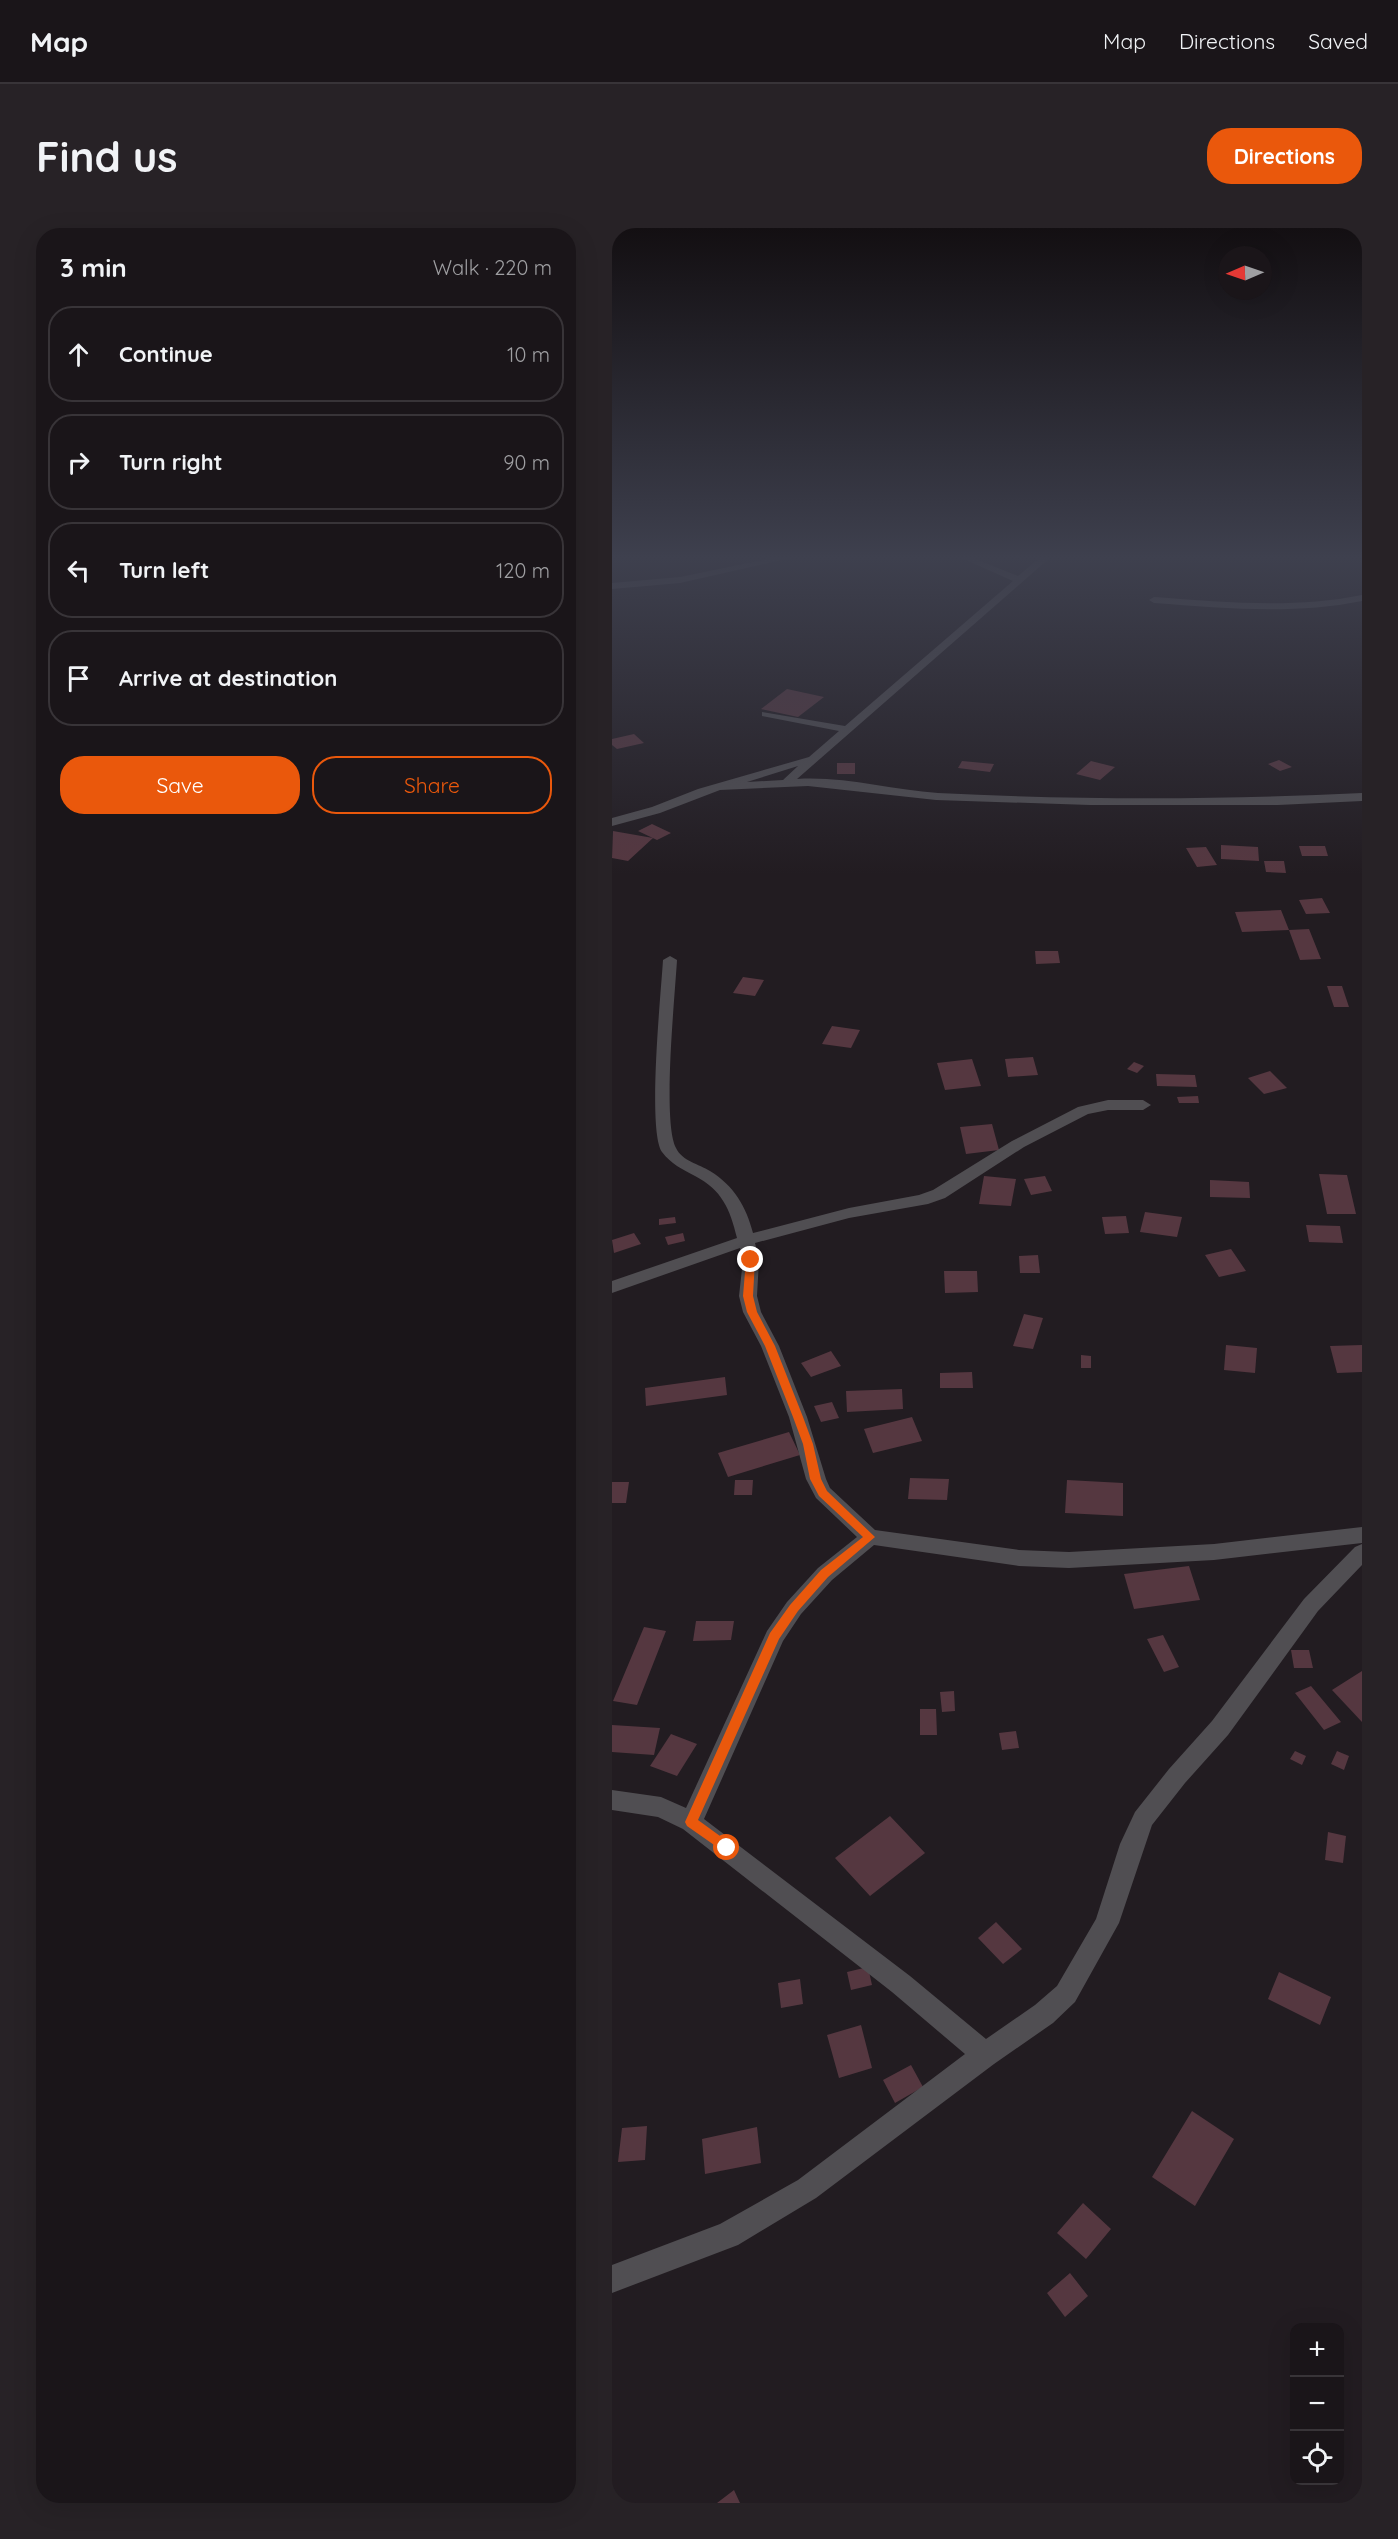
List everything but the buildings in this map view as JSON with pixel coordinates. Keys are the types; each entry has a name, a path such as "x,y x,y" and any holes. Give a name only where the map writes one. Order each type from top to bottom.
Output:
{"street":[{"path":"786,783 923,662"},
{"path":"766,714 845,729"},
{"path":"612,822 657,810 684,798 814,758"},
{"path":"720,787 786,783 838,784 936,796 1034,799 1230,801 1362,797"},
{"path":"670,960 662,1111 668,1149 680,1162 719,1186 734,1201 751,1260 748,1296 752,1312 770,1346 798,1417 808,1444 816,1479 823,1493 870,1537 911,1545 1019,1558 1069,1560 1214,1552 1362,1536"},
{"path":"612,1287 747,1240 849,1213 922,1200 939,1194 1018,1143 1083,1110 1108,1105 1143,1106"},
{"path":"691,1822 774,1637 794,1608 825,1574 870,1537"},
{"path":"612,2278 728,2235 807,2189 985,2055 1044,2014 1066,1994 1107,1923 1132,1844 1143,1819 1220,1728 1311,1605 1362,1552"},
{"path":"612,1800 661,1807 691,1822 901,1984 985,2055"}],"route":[{"path":"727,1848 691,1822 774,1637 794,1608 825,1574 870,1537 823,1493 816,1479 808,1444 798,1417 770,1346 752,1312 748,1296 751,1260"}]}
